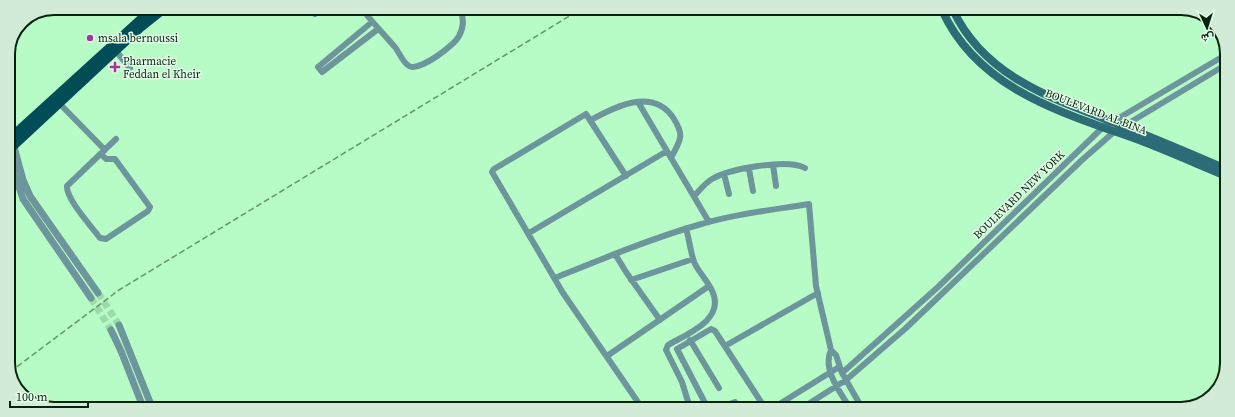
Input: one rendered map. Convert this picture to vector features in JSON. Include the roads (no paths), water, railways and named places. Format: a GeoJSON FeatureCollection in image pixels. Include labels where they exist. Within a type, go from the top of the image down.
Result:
{"type":"FeatureCollection","features":[{"type":"Feature","properties":{"kind":"main road"},"geometry":{"type":"LineString","coordinates":[[15,139],[146,15]]}},
{"type":"Feature","properties":{"kind":"main road"},"geometry":{"type":"LineString","coordinates":[[15,140],[59,103],[116,50],[157,15]]}},
{"type":"Feature","properties":{"kind":"main road","name":"BOULEVARD AL BINA"},"geometry":{"type":"LineString","coordinates":[[944,15],[976,58],[1011,87],[1039,102],[1102,128],[1139,140],[1220,174]]}},
{"type":"Feature","properties":{"kind":"main road","name":"BOULEVARD AL BINA"},"geometry":{"type":"LineString","coordinates":[[956,15],[968,34],[986,55],[1023,83],[1053,99],[1220,166]]}},
{"type":"Feature","properties":{"kind":"street"},"geometry":{"type":"LineString","coordinates":[[367,15],[395,47],[409,66],[420,66],[428,62],[459,37],[463,21],[462,15]]}},
{"type":"Feature","properties":{"kind":"street"},"geometry":{"type":"LineString","coordinates":[[372,22],[318,67],[322,72],[378,29]]}},
{"type":"Feature","properties":{"kind":"street"},"geometry":{"type":"LineString","coordinates":[[341,47],[346,53]]}},
{"type":"Feature","properties":{"kind":"street"},"geometry":{"type":"LineString","coordinates":[[116,50],[130,68]]}},
{"type":"Feature","properties":{"kind":"street","name":"BOULEVARD NEW YORK"},"geometry":{"type":"LineString","coordinates":[[783,402],[831,372],[840,370],[901,322],[1102,128],[1220,58]]}},
{"type":"Feature","properties":{"kind":"street","name":"BOULEVARD NEW YORK"},"geometry":{"type":"LineString","coordinates":[[812,402],[838,387],[906,328],[1014,224],[1114,132],[1220,68]]}},
{"type":"Feature","properties":{"kind":"street"},"geometry":{"type":"LineString","coordinates":[[638,102],[709,222]]}},
{"type":"Feature","properties":{"kind":"street"},"geometry":{"type":"LineString","coordinates":[[591,120],[621,105],[638,102],[664,107],[669,111],[680,130],[681,138],[671,158]]}},
{"type":"Feature","properties":{"kind":"street"},"geometry":{"type":"LineString","coordinates":[[59,103],[103,152],[106,158],[116,159],[150,207],[148,211],[106,239],[100,238],[67,190],[68,186],[103,152],[116,139]]}},
{"type":"Feature","properties":{"kind":"street"},"geometry":{"type":"LineString","coordinates":[[626,176],[587,115],[583,115],[493,170],[493,174],[563,293],[638,402]]}},
{"type":"Feature","properties":{"kind":"street"},"geometry":{"type":"LineString","coordinates":[[529,233],[667,151]]}},
{"type":"Feature","properties":{"kind":"street"},"geometry":{"type":"LineString","coordinates":[[15,155],[30,196],[98,293]]}},
{"type":"Feature","properties":{"kind":"street"},"geometry":{"type":"LineString","coordinates":[[694,196],[708,182],[724,174],[791,163],[805,168]]}},
{"type":"Feature","properties":{"kind":"street"},"geometry":{"type":"LineString","coordinates":[[773,165],[776,186]]}},
{"type":"Feature","properties":{"kind":"street"},"geometry":{"type":"LineString","coordinates":[[749,169],[753,191]]}},
{"type":"Feature","properties":{"kind":"street"},"geometry":{"type":"LineString","coordinates":[[724,174],[729,194]]}},
{"type":"Feature","properties":{"kind":"street"},"geometry":{"type":"LineString","coordinates":[[15,175],[23,198],[92,298]]}},
{"type":"Feature","properties":{"kind":"street"},"geometry":{"type":"LineString","coordinates":[[555,278],[686,228],[709,222],[809,204],[818,293],[831,350],[836,355],[840,370],[859,402]]}},
{"type":"Feature","properties":{"kind":"street"},"geometry":{"type":"LineString","coordinates":[[1008,220],[1014,224]]}},
{"type":"Feature","properties":{"kind":"street"},"geometry":{"type":"LineString","coordinates":[[686,228],[693,258],[710,286],[715,301],[711,316],[703,324],[668,345],[666,350],[682,382],[688,402]]}},
{"type":"Feature","properties":{"kind":"street"},"geometry":{"type":"LineString","coordinates":[[615,254],[631,280],[660,320]]}},
{"type":"Feature","properties":{"kind":"street"},"geometry":{"type":"LineString","coordinates":[[631,280],[693,258]]}},
{"type":"Feature","properties":{"kind":"street"},"geometry":{"type":"LineString","coordinates":[[607,356],[710,286]]}},
{"type":"Feature","properties":{"kind":"street"},"geometry":{"type":"LineString","coordinates":[[938,287],[943,292]]}},
{"type":"Feature","properties":{"kind":"street"},"geometry":{"type":"LineString","coordinates":[[725,346],[818,293]]}},
{"type":"Feature","properties":{"kind":"street"},"geometry":{"type":"LineString","coordinates":[[901,322],[906,328]]}},
{"type":"Feature","properties":{"kind":"street"},"geometry":{"type":"LineString","coordinates":[[118,325],[150,402]]}},
{"type":"Feature","properties":{"kind":"street"},"geometry":{"type":"LineString","coordinates":[[704,402],[678,352],[679,347],[712,329],[725,346],[761,402]]}},
{"type":"Feature","properties":{"kind":"street"},"geometry":{"type":"LineString","coordinates":[[111,330],[124,357],[141,402]]}},
{"type":"Feature","properties":{"kind":"street"},"geometry":{"type":"LineString","coordinates":[[690,340],[719,388]]}},
{"type":"Feature","properties":{"kind":"street"},"geometry":{"type":"LineString","coordinates":[[831,350],[828,357],[831,372],[847,402]]}},
{"type":"Feature","properties":{"kind":"street"},"geometry":{"type":"LineString","coordinates":[[146,402],[149,399]]}},
{"type":"Feature","properties":{"kind":"tunnel"},"geometry":{"type":"LineString","coordinates":[[98,293],[119,325]]}},
{"type":"Feature","properties":{"kind":"tunnel"},"geometry":{"type":"LineString","coordinates":[[91,298],[111,330]]}},
{"type":"Feature","properties":{"kind":"railway"},"geometry":{"type":"LineString","coordinates":[[15,368],[119,290],[571,15]]}},
{"type":"Feature","properties":{"kind":"place","name":"msala bernoussi"},"geometry":{"type":"Point","coordinates":[90,38]}},
{"type":"Feature","properties":{"kind":"place","name":"Pharmacie Feddan el Kheir"},"geometry":{"type":"Point","coordinates":[115,67]}}]}
